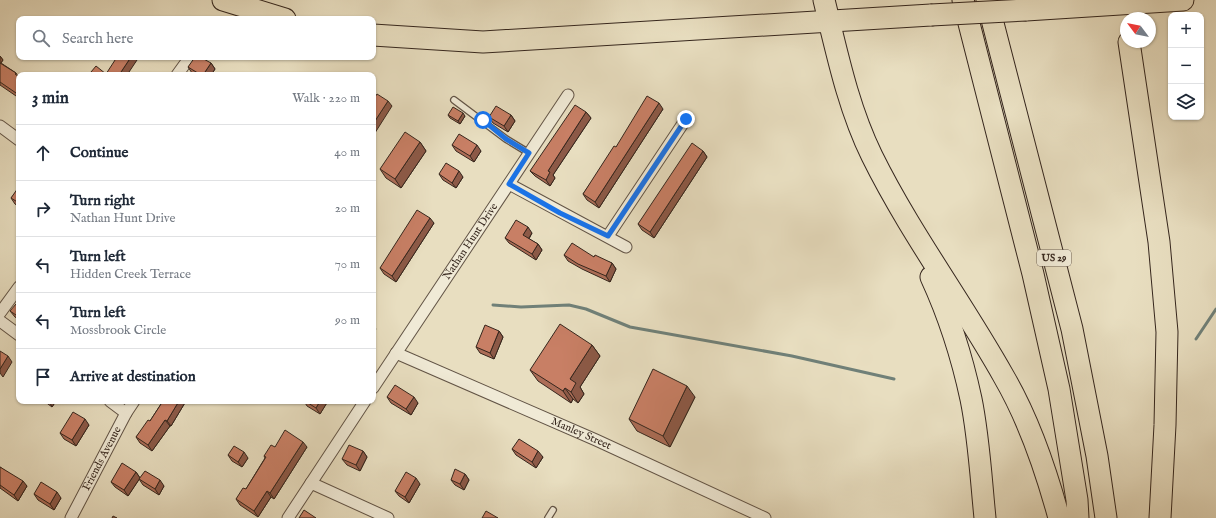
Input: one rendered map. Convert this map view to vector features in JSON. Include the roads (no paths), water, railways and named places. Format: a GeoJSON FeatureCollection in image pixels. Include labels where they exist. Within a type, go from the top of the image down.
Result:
{"type":"FeatureCollection","features":[{"type":"Feature","properties":{"kind":"highway"},"geometry":{"type":"LineString","coordinates":[[223,0],[275,16]]}},
{"type":"Feature","properties":{"kind":"highway"},"geometry":{"type":"LineString","coordinates":[[824,0],[851,104],[872,156],[903,212],[1005,378],[1032,434],[1059,518]]}},
{"type":"Feature","properties":{"kind":"highway","name":"US 29"},"geometry":{"type":"LineString","coordinates":[[963,0],[1033,274],[1059,390],[1077,500],[1078,518]]}},
{"type":"Feature","properties":{"kind":"highway","name":"US 29"},"geometry":{"type":"LineString","coordinates":[[987,0],[1072,329],[1095,449],[1106,518]]}},
{"type":"Feature","properties":{"kind":"highway"},"geometry":{"type":"LineString","coordinates":[[376,35],[483,42],[931,15],[1026,10],[1124,8],[1183,0]]}},
{"type":"Feature","properties":{"kind":"highway"},"geometry":{"type":"LineString","coordinates":[[1130,48],[1159,242],[1166,332],[1165,425],[1160,518]]}},
{"type":"Feature","properties":{"kind":"highway"},"geometry":{"type":"LineString","coordinates":[[903,212],[934,283],[957,345],[971,400],[985,518]]}},
{"type":"Feature","properties":{"kind":"highway"},"geometry":{"type":"LineString","coordinates":[[1165,425],[1172,518]]}},
{"type":"Feature","properties":{"kind":"street"},"geometry":{"type":"LineString","coordinates":[[179,72],[188,60]]}},
{"type":"Feature","properties":{"kind":"street","name":"Nathan Hunt Drive"},"geometry":{"type":"LineString","coordinates":[[376,383],[568,95]]}},
{"type":"Feature","properties":{"kind":"street"},"geometry":{"type":"LineString","coordinates":[[608,236],[686,119]]}},
{"type":"Feature","properties":{"kind":"street"},"geometry":{"type":"LineString","coordinates":[[0,126],[16,138]]}},
{"type":"Feature","properties":{"kind":"street"},"geometry":{"type":"LineString","coordinates":[[509,184],[560,213],[608,236],[626,247]]}},
{"type":"Feature","properties":{"kind":"street"},"geometry":{"type":"LineString","coordinates":[[0,313],[16,291]]}},
{"type":"Feature","properties":{"kind":"street"},"geometry":{"type":"LineString","coordinates":[[0,321],[16,333]]}},
{"type":"Feature","properties":{"kind":"street","name":"Manley Street"},"geometry":{"type":"LineString","coordinates":[[396,353],[596,440],[765,518]]}},
{"type":"Feature","properties":{"kind":"street"},"geometry":{"type":"LineString","coordinates":[[114,404],[126,413]]}},
{"type":"Feature","properties":{"kind":"street","name":"Friends Avenue"},"geometry":{"type":"LineString","coordinates":[[71,518],[132,404]]}},
{"type":"Feature","properties":{"kind":"street"},"geometry":{"type":"LineString","coordinates":[[288,518],[363,404]]}},
{"type":"Feature","properties":{"kind":"street"},"geometry":{"type":"LineString","coordinates":[[311,483],[388,518]]}},
{"type":"Feature","properties":{"kind":"lane"},"geometry":{"type":"LineString","coordinates":[[454,100],[506,139],[529,153]]}},
{"type":"Feature","properties":{"kind":"lane"},"geometry":{"type":"LineString","coordinates":[[548,518],[553,510]]}},
{"type":"Feature","properties":{"kind":"waterway"},"geometry":{"type":"LineString","coordinates":[[493,305],[521,307],[569,305],[586,309],[630,327],[792,356],[894,379]]}},
{"type":"Feature","properties":{"kind":"waterway"},"geometry":{"type":"LineString","coordinates":[[1196,339],[1216,309]]}}]}
